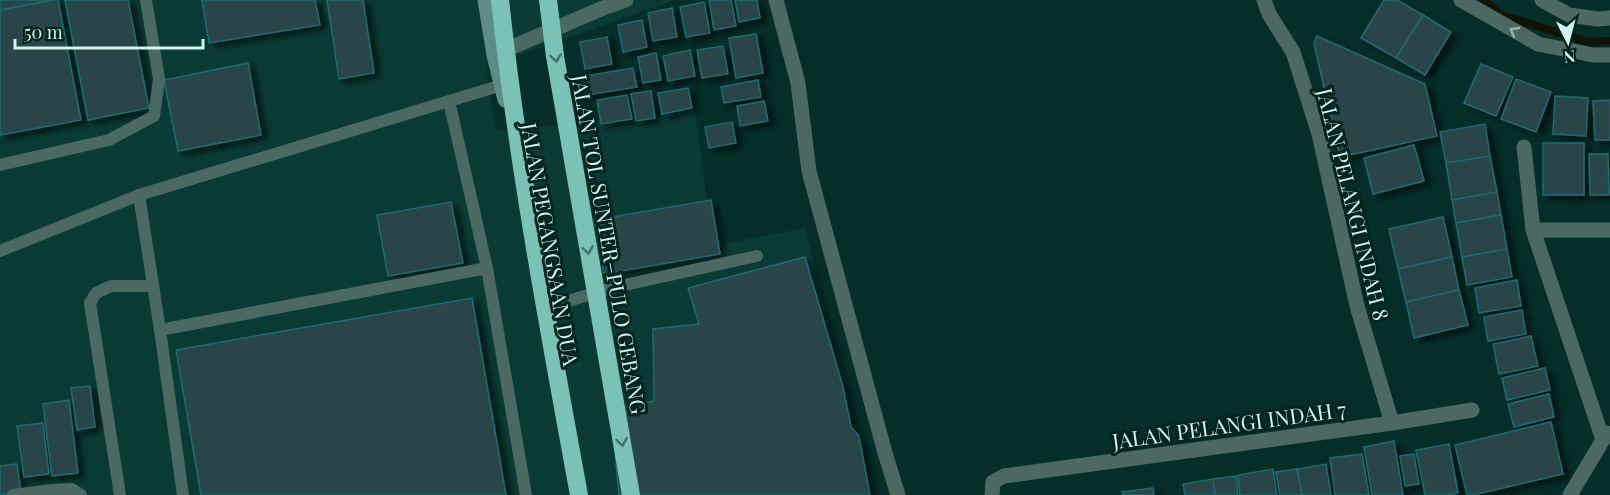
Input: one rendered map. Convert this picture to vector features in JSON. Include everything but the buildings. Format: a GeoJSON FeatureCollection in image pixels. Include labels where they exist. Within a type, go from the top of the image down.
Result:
{"type":"FeatureCollection","features":[{"type":"Feature","properties":{"kind":"highway"},"geometry":{"type":"LineString","coordinates":[[500,0],[507,70],[542,294],[579,495]]}},
{"type":"Feature","properties":{"kind":"highway","name":"JALAN TOL SUNTER–PULO GEBANG"},"geometry":{"type":"LineString","coordinates":[[548,0],[561,90],[631,495]]}},
{"type":"Feature","properties":{"kind":"main road","name":"JALAN PEGANGSAAN DUA"},"geometry":{"type":"LineString","coordinates":[[485,0],[494,55],[512,134],[573,495]]}},
{"type":"Feature","properties":{"kind":"street"},"geometry":{"type":"LineString","coordinates":[[494,55],[626,0]]}},
{"type":"Feature","properties":{"kind":"street"},"geometry":{"type":"LineString","coordinates":[[776,0],[798,83],[809,171],[898,495]]}},
{"type":"Feature","properties":{"kind":"street","name":"JALAN PELANGI INDAH 8"},"geometry":{"type":"LineString","coordinates":[[1264,0],[1269,14],[1293,52],[1319,134],[1357,306],[1392,423]]}},
{"type":"Feature","properties":{"kind":"street"},"geometry":{"type":"LineString","coordinates":[[1461,0],[1538,44],[1593,55],[1610,55]]}},
{"type":"Feature","properties":{"kind":"street"},"geometry":{"type":"LineString","coordinates":[[1542,0],[1569,15],[1598,19],[1610,18]]}},
{"type":"Feature","properties":{"kind":"street"},"geometry":{"type":"LineString","coordinates":[[1524,147],[1533,230],[1607,434],[1570,495]]}},
{"type":"Feature","properties":{"kind":"street"},"geometry":{"type":"LineString","coordinates":[[1533,230],[1610,230]]}},
{"type":"Feature","properties":{"kind":"street","name":"JALAN PELANGI INDAH 7"},"geometry":{"type":"LineString","coordinates":[[993,488],[1004,476],[1472,410]]}},
{"type":"Feature","properties":{"kind":"lane"},"geometry":{"type":"LineString","coordinates":[[0,165],[109,140],[154,116],[159,79],[146,0]]}},
{"type":"Feature","properties":{"kind":"lane"},"geometry":{"type":"LineString","coordinates":[[0,251],[139,195],[502,86]]}},
{"type":"Feature","properties":{"kind":"lane"},"geometry":{"type":"LineString","coordinates":[[449,101],[487,268],[526,495]]}},
{"type":"Feature","properties":{"kind":"lane"},"geometry":{"type":"LineString","coordinates":[[139,195],[183,495]]}},
{"type":"Feature","properties":{"kind":"lane"},"geometry":{"type":"LineString","coordinates":[[542,309],[611,288],[757,256]]}},
{"type":"Feature","properties":{"kind":"lane"},"geometry":{"type":"LineString","coordinates":[[160,330],[487,268]]}},
{"type":"Feature","properties":{"kind":"lane"},"geometry":{"type":"LineString","coordinates":[[120,495],[90,303],[96,293],[111,286],[152,286]]}},
{"type":"Feature","properties":{"kind":"lane"},"geometry":{"type":"LineString","coordinates":[[13,495],[72,489],[81,495]]}},
{"type":"Feature","properties":{"kind":"shaded area"},"geometry":{"type":"Polygon","coordinates":[[[0,0],[674,0],[486,67],[496,131],[695,110],[713,246],[805,228],[870,495],[0,495],[0,0]]]}},
{"type":"Feature","properties":{"kind":"waterway"},"geometry":{"type":"LineString","coordinates":[[1483,0],[1501,15],[1588,42],[1610,41]]}}]}
